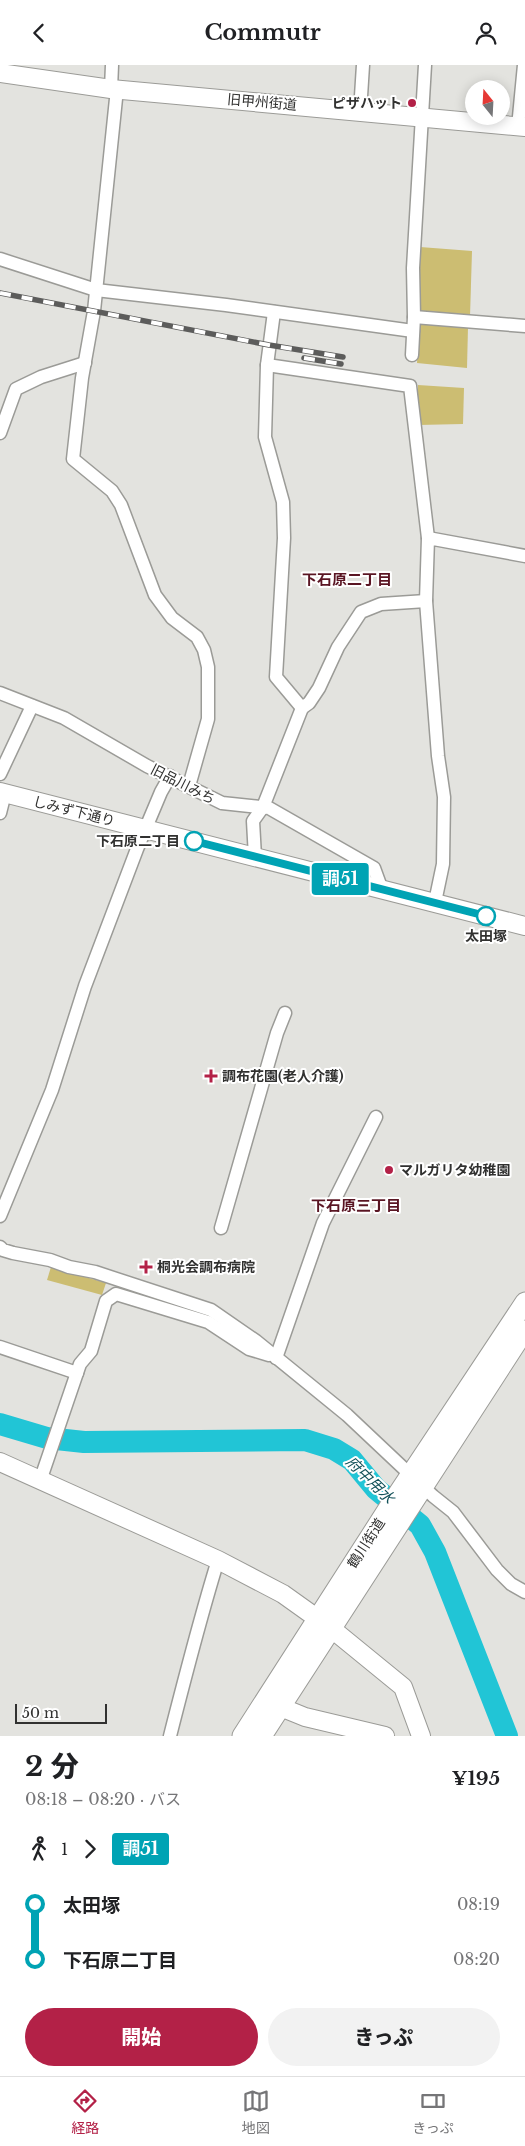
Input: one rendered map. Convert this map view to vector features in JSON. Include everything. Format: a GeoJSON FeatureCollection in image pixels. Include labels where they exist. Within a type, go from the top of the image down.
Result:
{"type":"FeatureCollection","features":[{"type":"Feature","properties":{"kind":"main road","name":"鶴川街道"},"geometry":{"type":"LineString","coordinates":[[242,1736],[272,1705],[325,1624],[414,1486],[525,1302]]}},
{"type":"Feature","properties":{"kind":"main road","name":"鶴川街道"},"geometry":{"type":"LineString","coordinates":[[414,1486],[525,1330]]}},
{"type":"Feature","properties":{"kind":"main road","name":"鶴川街道"},"geometry":{"type":"LineString","coordinates":[[262,1736],[272,1705]]}},
{"type":"Feature","properties":{"kind":"street"},"geometry":{"type":"LineString","coordinates":[[112,65],[114,89],[93,321],[85,363],[73,459],[112,491],[121,505],[155,595],[172,618],[197,637],[204,650],[208,667],[208,719],[189,786]]}},
{"type":"Feature","properties":{"kind":"street"},"geometry":{"type":"LineString","coordinates":[[360,112],[363,65]]}},
{"type":"Feature","properties":{"kind":"street"},"geometry":{"type":"LineString","coordinates":[[412,355],[414,317],[413,268],[425,65]]}},
{"type":"Feature","properties":{"kind":"street"},"geometry":{"type":"LineString","coordinates":[[521,127],[524,65]]}},
{"type":"Feature","properties":{"kind":"street","name":"旧甲州街道"},"geometry":{"type":"LineString","coordinates":[[0,73],[114,89],[521,127]]}},
{"type":"Feature","properties":{"kind":"street"},"geometry":{"type":"LineString","coordinates":[[0,259],[96,290],[413,331]]}},
{"type":"Feature","properties":{"kind":"street"},"geometry":{"type":"LineString","coordinates":[[274,312],[267,365],[265,437],[283,502],[284,538],[276,677],[302,707]]}},
{"type":"Feature","properties":{"kind":"street"},"geometry":{"type":"LineString","coordinates":[[414,317],[525,326]]}},
{"type":"Feature","properties":{"kind":"street"},"geometry":{"type":"LineString","coordinates":[[0,433],[16,389],[40,377],[85,363]]}},
{"type":"Feature","properties":{"kind":"street"},"geometry":{"type":"LineString","coordinates":[[267,365],[410,386],[428,538],[426,601],[438,756],[444,797],[443,864],[434,902]]}},
{"type":"Feature","properties":{"kind":"street"},"geometry":{"type":"LineString","coordinates":[[428,538],[525,556]]}},
{"type":"Feature","properties":{"kind":"street"},"geometry":{"type":"LineString","coordinates":[[255,857],[253,821],[263,807],[302,707],[309,703],[319,688],[338,647],[361,612],[381,604],[426,601]]}},
{"type":"Feature","properties":{"kind":"street","name":"旧品川みち"},"geometry":{"type":"LineString","coordinates":[[0,693],[64,718],[147,766],[222,803],[263,807],[374,868],[382,890]]}},
{"type":"Feature","properties":{"kind":"street"},"geometry":{"type":"LineString","coordinates":[[0,774],[32,706]]}},
{"type":"Feature","properties":{"kind":"street"},"geometry":{"type":"LineString","coordinates":[[0,1216],[52,1091],[86,986],[145,829],[170,776]]}},
{"type":"Feature","properties":{"kind":"street"},"geometry":{"type":"LineString","coordinates":[[0,813],[3,793]]}},
{"type":"Feature","properties":{"kind":"street","name":"しみず下通り"},"geometry":{"type":"LineString","coordinates":[[3,793],[525,926]]}},
{"type":"Feature","properties":{"kind":"street"},"geometry":{"type":"LineString","coordinates":[[221,1228],[277,1033],[285,1013]]}},
{"type":"Feature","properties":{"kind":"street"},"geometry":{"type":"LineString","coordinates":[[276,1358],[322,1223],[376,1117]]}},
{"type":"Feature","properties":{"kind":"street"},"geometry":{"type":"LineString","coordinates":[[0,1247],[13,1253],[50,1260],[69,1267],[94,1272],[211,1310],[256,1341],[347,1415],[414,1486],[453,1511],[497,1570],[511,1584],[525,1592]]}},
{"type":"Feature","properties":{"kind":"street"},"geometry":{"type":"LineString","coordinates":[[40,1481],[80,1364],[92,1351],[106,1301],[116,1294],[208,1322],[249,1349],[276,1358]]}},
{"type":"Feature","properties":{"kind":"street"},"geometry":{"type":"LineString","coordinates":[[0,1347],[77,1373]]}},
{"type":"Feature","properties":{"kind":"street"},"geometry":{"type":"LineString","coordinates":[[0,1462],[218,1560],[283,1594],[325,1624],[403,1687],[421,1736]]}},
{"type":"Feature","properties":{"kind":"street"},"geometry":{"type":"LineString","coordinates":[[170,1736],[182,1693],[196,1629],[218,1560]]}},
{"type":"Feature","properties":{"kind":"street"},"geometry":{"type":"LineString","coordinates":[[272,1705],[305,1717],[385,1736]]}},
{"type":"Feature","properties":{"kind":"shaded area"},"geometry":{"type":"Polygon","coordinates":[[[420,247],[472,251],[470,317],[418,314],[420,247]]]}},
{"type":"Feature","properties":{"kind":"shaded area"},"geometry":{"type":"Polygon","coordinates":[[[419,323],[468,327],[467,368],[417,363],[419,323]]]}},
{"type":"Feature","properties":{"kind":"shaded area"},"geometry":{"type":"Polygon","coordinates":[[[418,385],[464,388],[463,424],[418,425],[418,385]]]}},
{"type":"Feature","properties":{"kind":"shaded area"},"geometry":{"type":"Polygon","coordinates":[[[51,1267],[106,1283],[102,1295],[47,1280],[51,1267]]]}},
{"type":"Feature","properties":{"kind":"waterway","name":"府中用水"},"geometry":{"type":"LineString","coordinates":[[0,1424],[47,1438],[84,1442],[305,1440],[334,1449],[352,1460],[376,1489],[420,1525],[435,1552],[507,1736]]}},
{"type":"Feature","properties":{"kind":"railway"},"geometry":{"type":"LineString","coordinates":[[0,293],[269,345],[343,357]]}},
{"type":"Feature","properties":{"kind":"railway"},"geometry":{"type":"LineString","coordinates":[[304,358],[341,364]]}},
{"type":"Feature","properties":{"kind":"bus line","name":"調51"},"geometry":{"type":"LineString","coordinates":[[194,841],[486,916]]}},
{"type":"Feature","properties":{"kind":"place","name":"ピザハット"},"geometry":{"type":"Point","coordinates":[412,103]}},
{"type":"Feature","properties":{"kind":"place","name":"下石原二丁目"},"geometry":{"type":"Point","coordinates":[194,841]}},
{"type":"Feature","properties":{"kind":"place","name":"太田塚"},"geometry":{"type":"Point","coordinates":[486,916]}},
{"type":"Feature","properties":{"kind":"place","name":"調布花園(老人介護)"},"geometry":{"type":"Point","coordinates":[211,1076]}},
{"type":"Feature","properties":{"kind":"place","name":"マルガリタ幼稚園"},"geometry":{"type":"Point","coordinates":[389,1170]}},
{"type":"Feature","properties":{"kind":"place","name":"桐光会調布病院"},"geometry":{"type":"Point","coordinates":[146,1267]}},
{"type":"Feature","properties":{"kind":"district","name":"下石原二丁目"},"geometry":{"type":"Point","coordinates":[347,580]}},
{"type":"Feature","properties":{"kind":"district","name":"下石原三丁目"},"geometry":{"type":"Point","coordinates":[356,1206]}}]}
